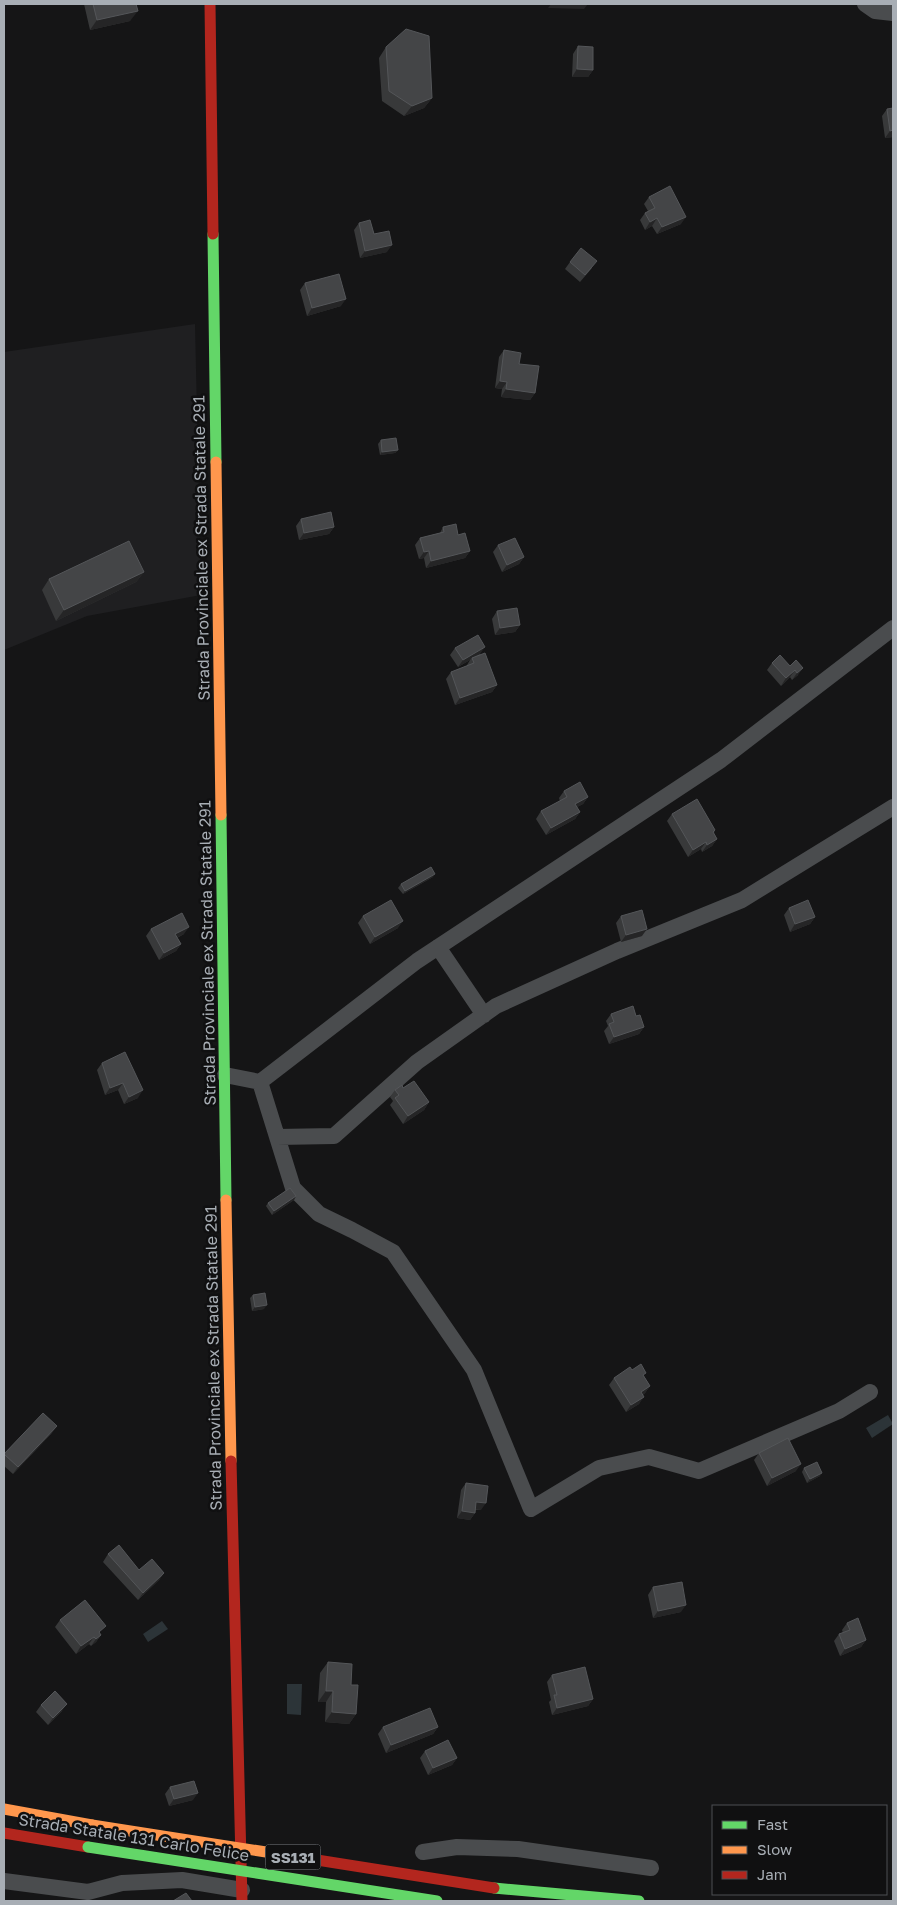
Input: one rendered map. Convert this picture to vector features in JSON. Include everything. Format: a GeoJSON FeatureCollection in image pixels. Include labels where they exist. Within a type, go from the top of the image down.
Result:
{"type":"FeatureCollection","features":[{"type":"Feature","properties":{"kind":"main road","name":"Strada Provinciale ex Strada Statale 291"},"geometry":{"type":"LineString","coordinates":[[210,4],[227,1304],[242,1896]]}},
{"type":"Feature","properties":{"kind":"main road","name":"Strada Statale 131 Carlo Felice"},"geometry":{"type":"LineString","coordinates":[[4,1809],[92,1825],[494,1888],[639,1901]]}},
{"type":"Feature","properties":{"kind":"main road","name":"Strada Statale 131 Carlo Felice"},"geometry":{"type":"LineString","coordinates":[[4,1833],[437,1901]]}},
{"type":"Feature","properties":{"kind":"street"},"geometry":{"type":"LineString","coordinates":[[865,4],[875,11],[893,13]]}},
{"type":"Feature","properties":{"kind":"street"},"geometry":{"type":"LineString","coordinates":[[225,1076],[260,1082],[417,961],[721,760],[893,628]]}},
{"type":"Feature","properties":{"kind":"street"},"geometry":{"type":"LineString","coordinates":[[277,1137],[334,1136],[417,1062],[496,1006],[617,951],[742,900],[893,807]]}},
{"type":"Feature","properties":{"kind":"street"},"geometry":{"type":"LineString","coordinates":[[438,947],[484,1014]]}},
{"type":"Feature","properties":{"kind":"street"},"geometry":{"type":"LineString","coordinates":[[260,1082],[293,1188],[319,1214],[393,1252],[474,1370],[531,1510],[599,1468],[649,1456],[699,1471],[839,1412],[870,1392]]}},
{"type":"Feature","properties":{"kind":"street"},"geometry":{"type":"LineString","coordinates":[[423,1852],[457,1847],[518,1849],[651,1868]]}},
{"type":"Feature","properties":{"kind":"street"},"geometry":{"type":"LineString","coordinates":[[4,1881],[88,1892],[122,1883],[182,1880],[242,1896]]}},
{"type":"Feature","properties":{"kind":"shaded area"},"geometry":{"type":"Polygon","coordinates":[[[195,324],[201,595],[87,616],[4,650],[4,352],[195,324]]]}},
{"type":"Feature","properties":{"kind":"shaded area"},"geometry":{"type":"Polygon","coordinates":[[[888,1415],[893,1424],[872,1438],[866,1428],[888,1415]]]}},
{"type":"Feature","properties":{"kind":"shaded area"},"geometry":{"type":"Polygon","coordinates":[[[162,1621],[168,1629],[148,1642],[143,1634],[162,1621]]]}},
{"type":"Feature","properties":{"kind":"shaded area"},"geometry":{"type":"Polygon","coordinates":[[[287,1684],[302,1684],[301,1715],[287,1714],[287,1684]]]}},
{"type":"Feature","properties":{"kind":"building"},"geometry":{"type":"Polygon","coordinates":[[[93,4],[136,4],[138,11],[97,20],[93,4]]]}},
{"type":"Feature","properties":{"kind":"building"},"geometry":{"type":"Polygon","coordinates":[[[406,29],[429,36],[432,98],[412,106],[389,91],[386,47],[406,29]]]}},
{"type":"Feature","properties":{"kind":"building"},"geometry":{"type":"Polygon","coordinates":[[[578,46],[593,47],[593,70],[577,69],[578,46]]]}},
{"type":"Feature","properties":{"kind":"building"},"geometry":{"type":"Polygon","coordinates":[[[893,108],[893,130],[890,131],[887,109],[893,108]]]}},
{"type":"Feature","properties":{"kind":"building"},"geometry":{"type":"Polygon","coordinates":[[[670,186],[686,217],[662,227],[657,218],[650,222],[645,213],[655,208],[649,197],[670,186]]]}},
{"type":"Feature","properties":{"kind":"building"},"geometry":{"type":"Polygon","coordinates":[[[370,220],[374,234],[389,231],[392,245],[365,251],[359,223],[370,220]]]}},
{"type":"Feature","properties":{"kind":"building"},"geometry":{"type":"Polygon","coordinates":[[[581,248],[597,261],[585,275],[570,262],[581,248]]]}},
{"type":"Feature","properties":{"kind":"building"},"geometry":{"type":"Polygon","coordinates":[[[339,274],[346,299],[312,308],[305,283],[339,274]]]}},
{"type":"Feature","properties":{"kind":"building"},"geometry":{"type":"Polygon","coordinates":[[[504,350],[521,353],[519,364],[539,366],[535,393],[506,389],[507,382],[500,381],[504,350]]]}},
{"type":"Feature","properties":{"kind":"building"},"geometry":{"type":"Polygon","coordinates":[[[396,438],[398,450],[382,452],[381,440],[396,438]]]}},
{"type":"Feature","properties":{"kind":"building"},"geometry":{"type":"Polygon","coordinates":[[[331,512],[334,527],[304,533],[301,519],[331,512]]]}},
{"type":"Feature","properties":{"kind":"building"},"geometry":{"type":"Polygon","coordinates":[[[456,524],[458,535],[465,533],[470,551],[431,561],[429,551],[424,552],[420,538],[444,532],[443,527],[456,524]]]}},
{"type":"Feature","properties":{"kind":"building"},"geometry":{"type":"Polygon","coordinates":[[[515,538],[524,557],[507,565],[498,545],[515,538]]]}},
{"type":"Feature","properties":{"kind":"building"},"geometry":{"type":"Polygon","coordinates":[[[129,541],[144,572],[64,610],[49,579],[129,541]]]}},
{"type":"Feature","properties":{"kind":"building"},"geometry":{"type":"Polygon","coordinates":[[[517,608],[520,625],[500,628],[497,611],[517,608]]]}},
{"type":"Feature","properties":{"kind":"building"},"geometry":{"type":"Polygon","coordinates":[[[478,635],[485,647],[463,660],[455,648],[478,635]]]}},
{"type":"Feature","properties":{"kind":"building"},"geometry":{"type":"Polygon","coordinates":[[[485,653],[497,685],[460,698],[451,672],[474,663],[472,658],[485,653]]]}},
{"type":"Feature","properties":{"kind":"building"},"geometry":{"type":"Polygon","coordinates":[[[780,655],[790,666],[796,660],[803,668],[797,673],[795,670],[786,678],[772,663],[780,655]]]}},
{"type":"Feature","properties":{"kind":"building"},"geometry":{"type":"Polygon","coordinates":[[[580,782],[588,797],[575,804],[580,812],[551,828],[541,811],[567,797],[564,791],[580,782]]]}},
{"type":"Feature","properties":{"kind":"building"},"geometry":{"type":"Polygon","coordinates":[[[697,799],[715,830],[713,832],[717,839],[707,845],[706,842],[693,850],[672,814],[697,799]]]}},
{"type":"Feature","properties":{"kind":"building"},"geometry":{"type":"Polygon","coordinates":[[[431,867],[435,874],[405,891],[401,884],[431,867]]]}},
{"type":"Feature","properties":{"kind":"building"},"geometry":{"type":"Polygon","coordinates":[[[391,900],[403,921],[375,937],[363,916],[391,900]]]}},
{"type":"Feature","properties":{"kind":"building"},"geometry":{"type":"Polygon","coordinates":[[[808,900],[815,917],[795,924],[789,908],[808,900]]]}},
{"type":"Feature","properties":{"kind":"building"},"geometry":{"type":"Polygon","coordinates":[[[642,910],[647,929],[626,935],[621,916],[642,910]]]}},
{"type":"Feature","properties":{"kind":"building"},"geometry":{"type":"Polygon","coordinates":[[[182,913],[189,927],[175,934],[181,944],[164,953],[151,929],[182,913]]]}},
{"type":"Feature","properties":{"kind":"building"},"geometry":{"type":"Polygon","coordinates":[[[633,1006],[636,1016],[640,1015],[644,1027],[614,1037],[609,1024],[614,1022],[611,1014],[633,1006]]]}},
{"type":"Feature","properties":{"kind":"building"},"geometry":{"type":"Polygon","coordinates":[[[125,1052],[143,1090],[129,1097],[123,1083],[110,1088],[102,1063],[125,1052]]]}},
{"type":"Feature","properties":{"kind":"building"},"geometry":{"type":"Polygon","coordinates":[[[414,1081],[429,1102],[408,1116],[395,1098],[399,1095],[395,1090],[402,1085],[403,1088],[414,1081]]]}},
{"type":"Feature","properties":{"kind":"building"},"geometry":{"type":"Polygon","coordinates":[[[290,1188],[296,1196],[274,1211],[268,1203],[290,1188]]]}},
{"type":"Feature","properties":{"kind":"building"},"geometry":{"type":"Polygon","coordinates":[[[265,1293],[267,1305],[255,1307],[253,1295],[265,1293]]]}},
{"type":"Feature","properties":{"kind":"building"},"geometry":{"type":"Polygon","coordinates":[[[641,1364],[646,1373],[643,1375],[650,1386],[641,1392],[644,1397],[631,1405],[614,1378],[630,1367],[632,1370],[641,1364]]]}},
{"type":"Feature","properties":{"kind":"building"},"geometry":{"type":"Polygon","coordinates":[[[43,1413],[57,1426],[18,1467],[4,1454],[43,1413]]]}},
{"type":"Feature","properties":{"kind":"building"},"geometry":{"type":"Polygon","coordinates":[[[788,1438],[801,1464],[772,1478],[759,1453],[788,1438]]]}},
{"type":"Feature","properties":{"kind":"building"},"geometry":{"type":"Polygon","coordinates":[[[817,1462],[822,1473],[810,1479],[804,1468],[817,1462]]]}},
{"type":"Feature","properties":{"kind":"building"},"geometry":{"type":"Polygon","coordinates":[[[466,1483],[488,1486],[486,1503],[476,1502],[475,1513],[462,1511],[466,1483]]]}},
{"type":"Feature","properties":{"kind":"building"},"geometry":{"type":"Polygon","coordinates":[[[119,1545],[139,1570],[152,1559],[164,1573],[143,1593],[108,1554],[119,1545]]]}},
{"type":"Feature","properties":{"kind":"building"},"geometry":{"type":"Polygon","coordinates":[[[682,1582],[686,1605],[658,1611],[653,1587],[682,1582]]]}},
{"type":"Feature","properties":{"kind":"building"},"geometry":{"type":"Polygon","coordinates":[[[85,1600],[106,1626],[99,1632],[101,1635],[96,1639],[94,1637],[81,1646],[60,1620],[85,1600]]]}},
{"type":"Feature","properties":{"kind":"building"},"geometry":{"type":"Polygon","coordinates":[[[858,1618],[866,1640],[845,1649],[839,1634],[850,1630],[847,1623],[858,1618]]]}},
{"type":"Feature","properties":{"kind":"building"},"geometry":{"type":"Polygon","coordinates":[[[328,1662],[352,1664],[351,1685],[358,1685],[356,1714],[332,1712],[333,1691],[326,1691],[328,1662]]]}},
{"type":"Feature","properties":{"kind":"building"},"geometry":{"type":"Polygon","coordinates":[[[585,1667],[593,1699],[557,1708],[554,1695],[557,1695],[552,1675],[585,1667]]]}},
{"type":"Feature","properties":{"kind":"building"},"geometry":{"type":"Polygon","coordinates":[[[55,1691],[67,1704],[53,1718],[41,1705],[55,1691]]]}},
{"type":"Feature","properties":{"kind":"building"},"geometry":{"type":"Polygon","coordinates":[[[430,1708],[438,1727],[391,1745],[383,1727],[430,1708]]]}},
{"type":"Feature","properties":{"kind":"building"},"geometry":{"type":"Polygon","coordinates":[[[448,1740],[457,1758],[433,1768],[425,1751],[448,1740]]]}},
{"type":"Feature","properties":{"kind":"building"},"geometry":{"type":"Polygon","coordinates":[[[194,1781],[198,1793],[174,1799],[170,1787],[194,1781]]]}},
{"type":"Feature","properties":{"kind":"building"},"geometry":{"type":"Polygon","coordinates":[[[186,1893],[192,1901],[173,1901],[186,1893]]]}},
{"type":"Feature","properties":{"kind":"traffic: fast"},"geometry":{"type":"LineString","coordinates":[[213,234],[216,462]]}},
{"type":"Feature","properties":{"kind":"traffic: fast"},"geometry":{"type":"LineString","coordinates":[[221,815],[226,1200]]}},
{"type":"Feature","properties":{"kind":"traffic: fast"},"geometry":{"type":"LineString","coordinates":[[88,1847],[437,1901]]}},
{"type":"Feature","properties":{"kind":"traffic: fast"},"geometry":{"type":"LineString","coordinates":[[494,1888],[639,1901]]}},
{"type":"Feature","properties":{"kind":"traffic: slow"},"geometry":{"type":"LineString","coordinates":[[216,462],[221,815]]}},
{"type":"Feature","properties":{"kind":"traffic: slow"},"geometry":{"type":"LineString","coordinates":[[226,1200],[231,1461]]}},
{"type":"Feature","properties":{"kind":"traffic: slow"},"geometry":{"type":"LineString","coordinates":[[4,1809],[92,1825]]}},
{"type":"Feature","properties":{"kind":"traffic: slow"},"geometry":{"type":"LineString","coordinates":[[92,1825],[298,1857]]}},
{"type":"Feature","properties":{"kind":"traffic: jam"},"geometry":{"type":"LineString","coordinates":[[210,4],[213,234]]}},
{"type":"Feature","properties":{"kind":"traffic: jam"},"geometry":{"type":"LineString","coordinates":[[231,1461],[242,1901]]}},
{"type":"Feature","properties":{"kind":"traffic: jam"},"geometry":{"type":"LineString","coordinates":[[4,1833],[88,1847]]}},
{"type":"Feature","properties":{"kind":"traffic: jam"},"geometry":{"type":"LineString","coordinates":[[298,1857],[494,1888]]}}]}
